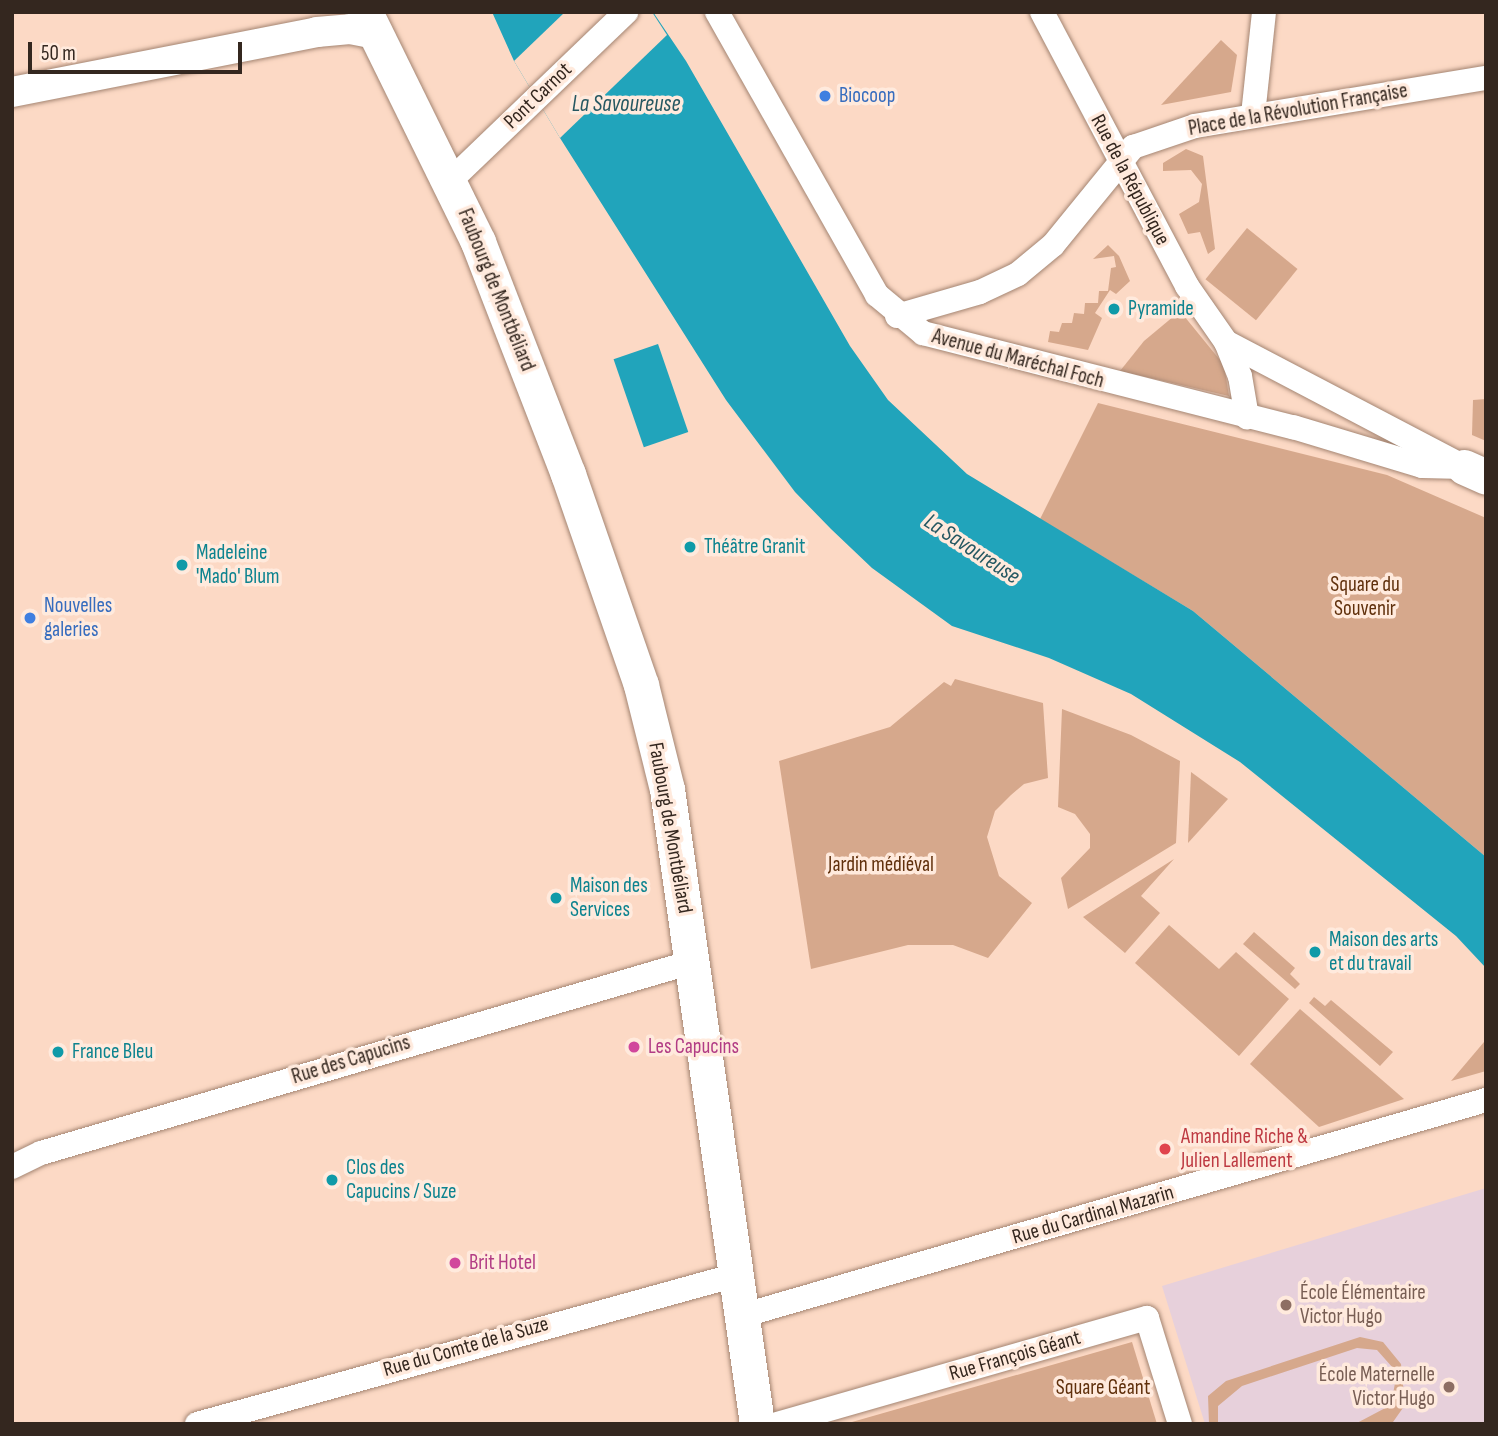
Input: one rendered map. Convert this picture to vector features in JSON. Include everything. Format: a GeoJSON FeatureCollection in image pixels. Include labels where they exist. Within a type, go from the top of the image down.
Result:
{"type":"FeatureCollection","features":[{"type":"Feature","properties":{"kind":"main road","name":"Faubourg de Montbéliard"},"geometry":{"type":"LineString","coordinates":[[370,23],[451,180],[549,422],[641,685],[667,789],[757,1424]]}},
{"type":"Feature","properties":{"kind":"street","name":"Pont Carnot"},"geometry":{"type":"LineString","coordinates":[[451,180],[626,12]]}},
{"type":"Feature","properties":{"kind":"street","name":"Avenue du Maréchal Foch"},"geometry":{"type":"LineString","coordinates":[[717,12],[848,249],[877,295],[897,316],[923,334],[1247,417],[1422,466],[1475,472]]}},
{"type":"Feature","properties":{"kind":"street","name":"Rue de la République"},"geometry":{"type":"LineString","coordinates":[[1042,12],[1186,286],[1226,342],[1240,376],[1247,417]]}},
{"type":"Feature","properties":{"kind":"street"},"geometry":{"type":"LineString","coordinates":[[1253,115],[1264,12]]}},
{"type":"Feature","properties":{"kind":"street"},"geometry":{"type":"LineString","coordinates":[[12,92],[317,32],[350,29],[370,23]]}},
{"type":"Feature","properties":{"kind":"street","name":"Place de la Révolution Française"},"geometry":{"type":"LineString","coordinates":[[897,316],[980,292],[1018,274],[1053,245],[1133,147],[1195,126],[1486,78]]}},
{"type":"Feature","properties":{"kind":"street","name":"Rue de la République"},"geometry":{"type":"LineString","coordinates":[[1226,342],[1475,472]]}},
{"type":"Feature","properties":{"kind":"street","name":"Rue des Capucins"},"geometry":{"type":"LineString","coordinates":[[12,1167],[54,1149],[662,967],[692,962]]}},
{"type":"Feature","properties":{"kind":"street","name":"Rue du Cardinal Mazarin"},"geometry":{"type":"LineString","coordinates":[[741,1316],[1486,1100]]}},
{"type":"Feature","properties":{"kind":"street","name":"Rue du Comte de la Suze"},"geometry":{"type":"LineString","coordinates":[[197,1424],[736,1275]]}},
{"type":"Feature","properties":{"kind":"street","name":"Rue François Géant"},"geometry":{"type":"LineString","coordinates":[[777,1424],[1147,1318],[1180,1424]]}},
{"type":"Feature","properties":{"kind":"shaded area","name":"École Élémentaire Victor Hugo"},"geometry":{"type":"Polygon","coordinates":[[[1486,1188],[1486,1424],[1205,1424],[1162,1286],[1486,1188]]]}},
{"type":"Feature","properties":{"kind":"green space"},"geometry":{"type":"Polygon","coordinates":[[[1221,40],[1237,55],[1231,92],[1161,105],[1221,40]]]}},
{"type":"Feature","properties":{"kind":"green space"},"geometry":{"type":"Polygon","coordinates":[[[1186,149],[1203,156],[1215,249],[1208,254],[1200,232],[1188,234],[1179,214],[1199,202],[1202,184],[1191,170],[1163,171],[1163,163],[1186,149]]]}},
{"type":"Feature","properties":{"kind":"green space"},"geometry":{"type":"Polygon","coordinates":[[[1247,228],[1298,269],[1256,320],[1205,279],[1247,228]]]}},
{"type":"Feature","properties":{"kind":"green space"},"geometry":{"type":"Polygon","coordinates":[[[1108,245],[1119,256],[1130,281],[1116,294],[1110,290],[1095,313],[1102,318],[1088,350],[1048,342],[1050,331],[1059,332],[1062,323],[1072,323],[1074,313],[1084,314],[1085,303],[1098,303],[1099,291],[1108,291],[1111,268],[1116,267],[1114,256],[1093,259],[1108,245]]]}},
{"type":"Feature","properties":{"kind":"green space"},"geometry":{"type":"Polygon","coordinates":[[[1180,311],[1224,365],[1229,396],[1120,371],[1144,341],[1180,311]]]}},
{"type":"Feature","properties":{"kind":"green space"},"geometry":{"type":"Polygon","coordinates":[[[1486,399],[1486,441],[1472,435],[1473,400],[1486,399]]]}},
{"type":"Feature","properties":{"kind":"green space","name":"Square du Souvenir"},"geometry":{"type":"Polygon","coordinates":[[[1098,403],[1387,475],[1486,518],[1486,857],[1193,611],[1040,519],[1098,403]]]}},
{"type":"Feature","properties":{"kind":"green space","name":"Jardin médiéval"},"geometry":{"type":"Polygon","coordinates":[[[955,679],[1043,703],[1048,778],[1024,784],[1011,795],[995,811],[987,837],[999,876],[1032,903],[988,958],[953,945],[908,945],[811,969],[779,761],[890,727],[944,682],[951,686],[955,679]]]}},
{"type":"Feature","properties":{"kind":"green space"},"geometry":{"type":"Polygon","coordinates":[[[1062,709],[1131,735],[1180,761],[1176,843],[1068,909],[1061,878],[1090,848],[1090,834],[1075,814],[1058,807],[1062,709]]]}},
{"type":"Feature","properties":{"kind":"green space"},"geometry":{"type":"Polygon","coordinates":[[[1191,772],[1228,799],[1188,843],[1191,772]]]}},
{"type":"Feature","properties":{"kind":"green space"},"geometry":{"type":"Polygon","coordinates":[[[1174,859],[1141,896],[1160,913],[1125,953],[1083,917],[1174,859]]]}},
{"type":"Feature","properties":{"kind":"green space"},"geometry":{"type":"Polygon","coordinates":[[[1169,925],[1219,969],[1236,952],[1289,999],[1239,1056],[1135,963],[1169,925]]]}},
{"type":"Feature","properties":{"kind":"green space"},"geometry":{"type":"Polygon","coordinates":[[[1254,932],[1295,968],[1290,974],[1300,984],[1295,989],[1243,944],[1254,932]]]}},
{"type":"Feature","properties":{"kind":"green space"},"geometry":{"type":"Polygon","coordinates":[[[1314,997],[1325,1006],[1331,1000],[1393,1052],[1380,1066],[1309,1003],[1314,997]]]}},
{"type":"Feature","properties":{"kind":"green space"},"geometry":{"type":"Polygon","coordinates":[[[1300,1009],[1404,1099],[1319,1127],[1250,1064],[1300,1009]]]}},
{"type":"Feature","properties":{"kind":"green space"},"geometry":{"type":"Polygon","coordinates":[[[1484,1042],[1486,1071],[1451,1081],[1484,1042]]]}},
{"type":"Feature","properties":{"kind":"green space"},"geometry":{"type":"Polygon","coordinates":[[[1360,1337],[1383,1342],[1401,1364],[1405,1405],[1393,1422],[1355,1424],[1391,1405],[1395,1383],[1393,1368],[1377,1350],[1357,1348],[1242,1386],[1218,1406],[1218,1424],[1209,1424],[1208,1396],[1226,1381],[1360,1337]]]}},
{"type":"Feature","properties":{"kind":"green space","name":"Square Géant"},"geometry":{"type":"Polygon","coordinates":[[[1132,1342],[1157,1424],[845,1424],[1132,1342]]]}},
{"type":"Feature","properties":{"kind":"water","name":"La Savoureuse"},"geometry":{"type":"Polygon","coordinates":[[[492,12],[653,12],[686,61],[850,346],[888,400],[967,474],[1193,611],[1486,857],[1486,968],[1456,936],[1240,762],[1131,694],[1049,658],[952,626],[872,568],[831,529],[795,492],[726,400],[560,138],[514,61],[492,12]]]}},
{"type":"Feature","properties":{"kind":"water"},"geometry":{"type":"Polygon","coordinates":[[[658,344],[688,432],[644,447],[614,359],[658,344]]]}},
{"type":"Feature","properties":{"kind":"pier"},"geometry":{"type":"Polygon","coordinates":[[[565,12],[652,12],[667,35],[560,138],[514,61],[565,12]]]}},
{"type":"Feature","properties":{"kind":"place","name":"Biocoop"},"geometry":{"type":"Point","coordinates":[825,96]}},
{"type":"Feature","properties":{"kind":"place","name":"Pyramide"},"geometry":{"type":"Point","coordinates":[1114,309]}},
{"type":"Feature","properties":{"kind":"place","name":"Théâtre Granit"},"geometry":{"type":"Point","coordinates":[690,547]}},
{"type":"Feature","properties":{"kind":"place","name":"Madeleine 'Mado' Blum"},"geometry":{"type":"Point","coordinates":[182,565]}},
{"type":"Feature","properties":{"kind":"place","name":"Nouvelles galeries"},"geometry":{"type":"Point","coordinates":[30,618]}},
{"type":"Feature","properties":{"kind":"place","name":"Maison des Services"},"geometry":{"type":"Point","coordinates":[556,898]}},
{"type":"Feature","properties":{"kind":"place","name":"Maison des arts et du travail"},"geometry":{"type":"Point","coordinates":[1315,952]}},
{"type":"Feature","properties":{"kind":"place","name":"Les Capucins"},"geometry":{"type":"Point","coordinates":[634,1047]}},
{"type":"Feature","properties":{"kind":"place","name":"France Bleu"},"geometry":{"type":"Point","coordinates":[58,1052]}},
{"type":"Feature","properties":{"kind":"place","name":"Amandine Riche & Julien Lallement"},"geometry":{"type":"Point","coordinates":[1165,1149]}},
{"type":"Feature","properties":{"kind":"place","name":"Clos des Capucins / Suze"},"geometry":{"type":"Point","coordinates":[332,1180]}},
{"type":"Feature","properties":{"kind":"place","name":"Brit Hotel"},"geometry":{"type":"Point","coordinates":[455,1263]}},
{"type":"Feature","properties":{"kind":"place","name":"École Élémentaire Victor Hugo"},"geometry":{"type":"Point","coordinates":[1286,1305]}},
{"type":"Feature","properties":{"kind":"place","name":"École Maternelle Victor Hugo"},"geometry":{"type":"Point","coordinates":[1449,1387]}}]}
